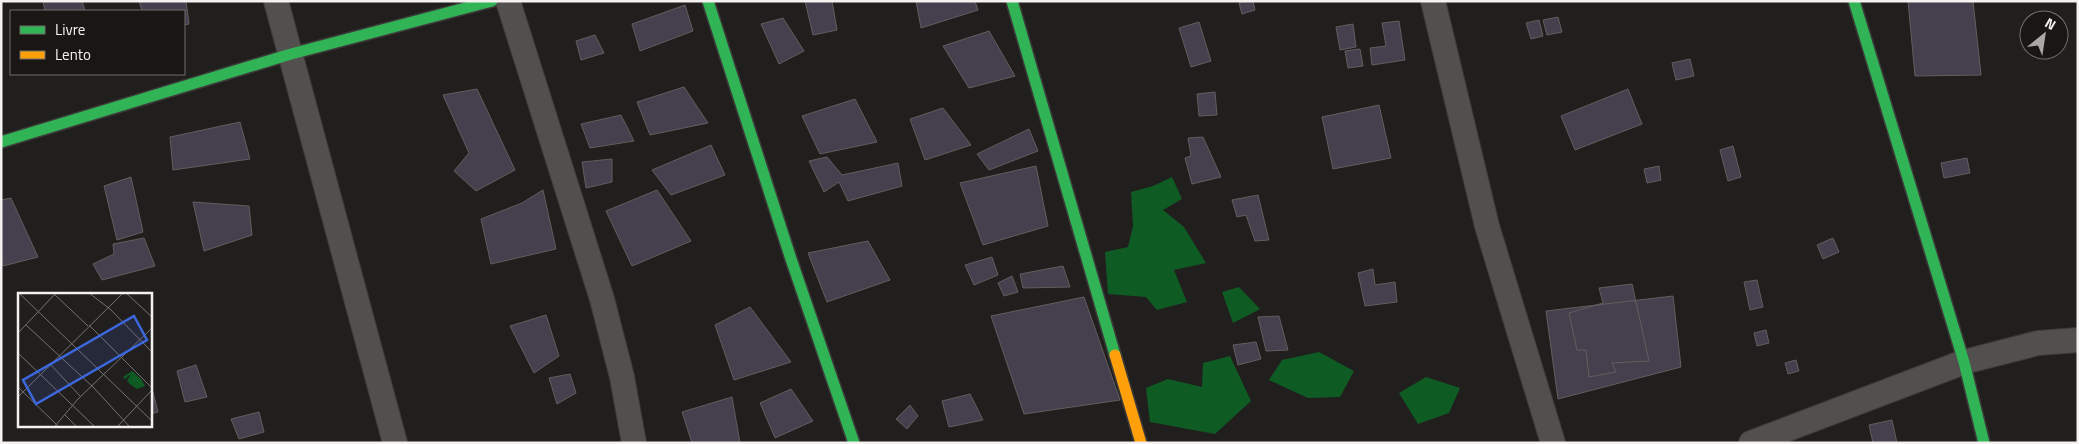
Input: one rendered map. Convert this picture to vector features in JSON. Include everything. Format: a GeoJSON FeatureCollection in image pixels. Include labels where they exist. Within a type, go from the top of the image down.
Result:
{"type":"FeatureCollection","features":[{"type":"Feature","properties":{"kind":"street"},"geometry":{"type":"LineString","coordinates":[[276,1],[395,443]]}},
{"type":"Feature","properties":{"kind":"street"},"geometry":{"type":"LineString","coordinates":[[1,142],[291,54],[492,1]]}},
{"type":"Feature","properties":{"kind":"street"},"geometry":{"type":"LineString","coordinates":[[508,1],[602,299],[622,377],[634,443]]}},
{"type":"Feature","properties":{"kind":"street"},"geometry":{"type":"LineString","coordinates":[[708,1],[790,256],[854,443]]}},
{"type":"Feature","properties":{"kind":"street"},"geometry":{"type":"LineString","coordinates":[[1012,1],[1140,443]]}},
{"type":"Feature","properties":{"kind":"street"},"geometry":{"type":"LineString","coordinates":[[1433,1],[1487,226],[1553,443]]}},
{"type":"Feature","properties":{"kind":"street"},"geometry":{"type":"LineString","coordinates":[[1854,1],[1964,362],[1984,443]]}},
{"type":"Feature","properties":{"kind":"street"},"geometry":{"type":"LineString","coordinates":[[1751,443],[1964,362],[2038,343],[2078,340]]}},
{"type":"Feature","properties":{"kind":"green space"},"geometry":{"type":"Polygon","coordinates":[[[1172,177],[1182,199],[1163,210],[1184,227],[1206,263],[1174,270],[1187,302],[1157,310],[1146,297],[1108,294],[1105,252],[1128,247],[1133,226],[1131,192],[1153,186],[1172,177]]]}},
{"type":"Feature","properties":{"kind":"green space"},"geometry":{"type":"Polygon","coordinates":[[[1239,287],[1260,309],[1233,323],[1222,292],[1239,287]]]}},
{"type":"Feature","properties":{"kind":"green space"},"geometry":{"type":"Polygon","coordinates":[[[1319,352],[1354,371],[1340,397],[1308,398],[1269,380],[1282,360],[1319,352]]]}},
{"type":"Feature","properties":{"kind":"green space"},"geometry":{"type":"Polygon","coordinates":[[[1230,356],[1251,401],[1215,434],[1150,422],[1146,388],[1168,379],[1202,387],[1203,363],[1230,356]]]}},
{"type":"Feature","properties":{"kind":"green space"},"geometry":{"type":"Polygon","coordinates":[[[1426,377],[1460,388],[1449,413],[1418,424],[1399,393],[1426,377]]]}},
{"type":"Feature","properties":{"kind":"building"},"geometry":{"type":"Polygon","coordinates":[[[43,1],[82,1],[85,10],[45,10],[43,1]]]}},
{"type":"Feature","properties":{"kind":"building"},"geometry":{"type":"Polygon","coordinates":[[[139,1],[186,1],[189,24],[185,25],[185,10],[142,10],[139,1]]]}},
{"type":"Feature","properties":{"kind":"building"},"geometry":{"type":"Polygon","coordinates":[[[805,1],[832,1],[837,30],[813,35],[805,1]]]}},
{"type":"Feature","properties":{"kind":"building"},"geometry":{"type":"Polygon","coordinates":[[[916,1],[975,1],[978,10],[921,28],[916,1]]]}},
{"type":"Feature","properties":{"kind":"building"},"geometry":{"type":"Polygon","coordinates":[[[1253,1],[1255,10],[1242,14],[1239,3],[1253,1]]]}},
{"type":"Feature","properties":{"kind":"building"},"geometry":{"type":"Polygon","coordinates":[[[1908,1],[1973,1],[1981,75],[1915,76],[1908,1]]]}},
{"type":"Feature","properties":{"kind":"building"},"geometry":{"type":"Polygon","coordinates":[[[685,5],[693,31],[640,51],[632,24],[685,5]]]}},
{"type":"Feature","properties":{"kind":"building"},"geometry":{"type":"Polygon","coordinates":[[[1558,17],[1562,32],[1547,35],[1543,20],[1558,17]]]}},
{"type":"Feature","properties":{"kind":"building"},"geometry":{"type":"Polygon","coordinates":[[[783,18],[804,51],[779,64],[761,24],[783,18]]]}},
{"type":"Feature","properties":{"kind":"building"},"geometry":{"type":"Polygon","coordinates":[[[1539,20],[1543,36],[1531,39],[1526,23],[1539,20]]]}},
{"type":"Feature","properties":{"kind":"building"},"geometry":{"type":"Polygon","coordinates":[[[1399,21],[1405,60],[1372,65],[1370,48],[1386,46],[1382,23],[1399,21]]]}},
{"type":"Feature","properties":{"kind":"building"},"geometry":{"type":"Polygon","coordinates":[[[1199,22],[1211,61],[1191,67],[1179,28],[1199,22]]]}},
{"type":"Feature","properties":{"kind":"building"},"geometry":{"type":"Polygon","coordinates":[[[1353,24],[1356,47],[1340,50],[1336,27],[1353,24]]]}},
{"type":"Feature","properties":{"kind":"building"},"geometry":{"type":"Polygon","coordinates":[[[989,31],[1015,76],[969,88],[943,46],[989,31]]]}},
{"type":"Feature","properties":{"kind":"building"},"geometry":{"type":"Polygon","coordinates":[[[595,35],[604,53],[581,60],[576,41],[595,35]]]}},
{"type":"Feature","properties":{"kind":"building"},"geometry":{"type":"Polygon","coordinates":[[[1360,49],[1363,66],[1348,68],[1345,51],[1360,49]]]}},
{"type":"Feature","properties":{"kind":"building"},"geometry":{"type":"Polygon","coordinates":[[[1690,59],[1694,76],[1676,80],[1672,63],[1690,59]]]}},
{"type":"Feature","properties":{"kind":"building"},"geometry":{"type":"Polygon","coordinates":[[[684,87],[708,123],[650,135],[637,102],[684,87]]]}},
{"type":"Feature","properties":{"kind":"building"},"geometry":{"type":"Polygon","coordinates":[[[477,89],[515,170],[476,191],[454,171],[469,153],[443,95],[477,89]]]}},
{"type":"Feature","properties":{"kind":"building"},"geometry":{"type":"Polygon","coordinates":[[[1628,89],[1642,124],[1575,150],[1561,116],[1628,89]]]}},
{"type":"Feature","properties":{"kind":"building"},"geometry":{"type":"Polygon","coordinates":[[[1215,92],[1217,115],[1199,116],[1197,94],[1215,92]]]}},
{"type":"Feature","properties":{"kind":"building"},"geometry":{"type":"Polygon","coordinates":[[[855,99],[877,142],[820,154],[802,116],[855,99]]]}},
{"type":"Feature","properties":{"kind":"building"},"geometry":{"type":"Polygon","coordinates":[[[1379,105],[1391,158],[1333,169],[1322,117],[1379,105]]]}},
{"type":"Feature","properties":{"kind":"building"},"geometry":{"type":"Polygon","coordinates":[[[943,108],[971,145],[925,160],[910,119],[943,108]]]}},
{"type":"Feature","properties":{"kind":"building"},"geometry":{"type":"Polygon","coordinates":[[[621,115],[634,141],[590,148],[581,124],[621,115]]]}},
{"type":"Feature","properties":{"kind":"building"},"geometry":{"type":"Polygon","coordinates":[[[240,122],[250,159],[173,170],[170,137],[240,122]]]}},
{"type":"Feature","properties":{"kind":"building"},"geometry":{"type":"Polygon","coordinates":[[[1029,129],[1038,151],[989,170],[977,154],[1029,129]]]}},
{"type":"Feature","properties":{"kind":"building"},"geometry":{"type":"Polygon","coordinates":[[[1203,137],[1221,177],[1192,184],[1185,158],[1191,156],[1188,138],[1203,137]]]}},
{"type":"Feature","properties":{"kind":"building"},"geometry":{"type":"Polygon","coordinates":[[[711,145],[725,175],[671,195],[652,170],[711,145]]]}},
{"type":"Feature","properties":{"kind":"building"},"geometry":{"type":"Polygon","coordinates":[[[1733,146],[1741,177],[1728,181],[1720,150],[1733,146]]]}},
{"type":"Feature","properties":{"kind":"building"},"geometry":{"type":"Polygon","coordinates":[[[827,157],[842,175],[898,163],[902,186],[848,201],[839,182],[824,192],[809,161],[827,157]]]}},
{"type":"Feature","properties":{"kind":"building"},"geometry":{"type":"Polygon","coordinates":[[[1967,158],[1970,173],[1944,178],[1941,163],[1967,158]]]}},
{"type":"Feature","properties":{"kind":"building"},"geometry":{"type":"Polygon","coordinates":[[[612,159],[612,182],[586,188],[582,162],[612,159]]]}},
{"type":"Feature","properties":{"kind":"building"},"geometry":{"type":"Polygon","coordinates":[[[1036,166],[1048,226],[983,245],[960,183],[1036,166]]]}},
{"type":"Feature","properties":{"kind":"building"},"geometry":{"type":"Polygon","coordinates":[[[1659,166],[1661,180],[1647,183],[1644,169],[1659,166]]]}},
{"type":"Feature","properties":{"kind":"building"},"geometry":{"type":"Polygon","coordinates":[[[131,177],[143,232],[117,240],[104,186],[131,177]]]}},
{"type":"Feature","properties":{"kind":"building"},"geometry":{"type":"Polygon","coordinates":[[[543,190],[556,249],[491,264],[481,219],[522,203],[543,190]]]}},
{"type":"Feature","properties":{"kind":"building"},"geometry":{"type":"Polygon","coordinates":[[[657,190],[691,241],[632,266],[606,211],[657,190]]]}},
{"type":"Feature","properties":{"kind":"building"},"geometry":{"type":"Polygon","coordinates":[[[1258,195],[1269,240],[1255,241],[1246,215],[1237,217],[1232,200],[1258,195]]]}},
{"type":"Feature","properties":{"kind":"building"},"geometry":{"type":"Polygon","coordinates":[[[11,198],[38,257],[3,266],[1,261],[1,200],[11,198]]]}},
{"type":"Feature","properties":{"kind":"building"},"geometry":{"type":"Polygon","coordinates":[[[193,202],[249,206],[252,235],[204,251],[193,202]]]}},
{"type":"Feature","properties":{"kind":"building"},"geometry":{"type":"Polygon","coordinates":[[[144,238],[155,266],[102,280],[93,264],[114,254],[113,244],[144,238]]]}},
{"type":"Feature","properties":{"kind":"building"},"geometry":{"type":"Polygon","coordinates":[[[1833,238],[1839,252],[1823,259],[1817,245],[1833,238]]]}},
{"type":"Feature","properties":{"kind":"building"},"geometry":{"type":"Polygon","coordinates":[[[868,241],[890,280],[827,302],[808,253],[868,241]]]}},
{"type":"Feature","properties":{"kind":"building"},"geometry":{"type":"Polygon","coordinates":[[[992,257],[998,275],[974,285],[965,265],[992,257]]]}},
{"type":"Feature","properties":{"kind":"building"},"geometry":{"type":"Polygon","coordinates":[[[1063,266],[1070,287],[1023,288],[1020,274],[1063,266]]]}},
{"type":"Feature","properties":{"kind":"building"},"geometry":{"type":"Polygon","coordinates":[[[1373,269],[1375,285],[1395,282],[1397,302],[1365,306],[1358,273],[1373,269]]]}},
{"type":"Feature","properties":{"kind":"building"},"geometry":{"type":"Polygon","coordinates":[[[1012,276],[1018,292],[1004,296],[998,283],[1012,276]]]}},
{"type":"Feature","properties":{"kind":"building"},"geometry":{"type":"Polygon","coordinates":[[[1757,280],[1763,307],[1750,310],[1744,282],[1757,280]]]}},
{"type":"Feature","properties":{"kind":"building"},"geometry":{"type":"Polygon","coordinates":[[[1632,284],[1649,361],[1612,363],[1616,372],[1589,377],[1586,350],[1577,350],[1569,313],[1603,303],[1599,288],[1632,284]]]}},
{"type":"Feature","properties":{"kind":"building"},"geometry":{"type":"Polygon","coordinates":[[[1673,296],[1681,367],[1558,399],[1546,311],[1673,296]]]}},
{"type":"Feature","properties":{"kind":"building"},"geometry":{"type":"Polygon","coordinates":[[[1084,297],[1120,400],[1024,414],[991,316],[1084,297]]]}},
{"type":"Feature","properties":{"kind":"building"},"geometry":{"type":"Polygon","coordinates":[[[750,307],[791,362],[734,380],[715,325],[750,307]]]}},
{"type":"Feature","properties":{"kind":"building"},"geometry":{"type":"Polygon","coordinates":[[[546,315],[559,356],[534,373],[510,326],[546,315]]]}},
{"type":"Feature","properties":{"kind":"building"},"geometry":{"type":"Polygon","coordinates":[[[1279,316],[1288,350],[1266,351],[1258,317],[1279,316]]]}},
{"type":"Feature","properties":{"kind":"building"},"geometry":{"type":"Polygon","coordinates":[[[1766,330],[1769,343],[1757,346],[1754,333],[1766,330]]]}},
{"type":"Feature","properties":{"kind":"building"},"geometry":{"type":"Polygon","coordinates":[[[1256,342],[1261,359],[1238,365],[1233,345],[1256,342]]]}},
{"type":"Feature","properties":{"kind":"building"},"geometry":{"type":"Polygon","coordinates":[[[1796,360],[1799,371],[1788,374],[1785,363],[1796,360]]]}},
{"type":"Feature","properties":{"kind":"building"},"geometry":{"type":"Polygon","coordinates":[[[196,365],[207,397],[185,402],[177,371],[196,365]]]}},
{"type":"Feature","properties":{"kind":"building"},"geometry":{"type":"Polygon","coordinates":[[[570,374],[576,393],[557,404],[549,378],[570,374]]]}},
{"type":"Feature","properties":{"kind":"building"},"geometry":{"type":"Polygon","coordinates":[[[791,389],[813,421],[775,438],[760,403],[791,389]]]}},
{"type":"Feature","properties":{"kind":"building"},"geometry":{"type":"Polygon","coordinates":[[[153,392],[158,412],[151,414],[151,393],[153,392]]]}},
{"type":"Feature","properties":{"kind":"building"},"geometry":{"type":"Polygon","coordinates":[[[970,394],[983,420],[949,427],[942,401],[970,394]]]}},
{"type":"Feature","properties":{"kind":"building"},"geometry":{"type":"Polygon","coordinates":[[[732,397],[740,443],[692,443],[682,412],[732,397]]]}},
{"type":"Feature","properties":{"kind":"building"},"geometry":{"type":"Polygon","coordinates":[[[910,405],[918,416],[907,429],[896,419],[910,405]]]}},
{"type":"Feature","properties":{"kind":"building"},"geometry":{"type":"Polygon","coordinates":[[[259,412],[264,432],[239,439],[231,419],[259,412]]]}},
{"type":"Feature","properties":{"kind":"building"},"geometry":{"type":"Polygon","coordinates":[[[1892,420],[1897,443],[1873,443],[1869,425],[1892,420]]]}},
{"type":"Feature","properties":{"kind":"traffic: fast"},"geometry":{"type":"LineString","coordinates":[[1,142],[291,54],[492,1]]}},
{"type":"Feature","properties":{"kind":"traffic: fast"},"geometry":{"type":"LineString","coordinates":[[708,1],[790,256],[854,443]]}},
{"type":"Feature","properties":{"kind":"traffic: fast"},"geometry":{"type":"LineString","coordinates":[[1012,1],[1115,355]]}},
{"type":"Feature","properties":{"kind":"traffic: fast"},"geometry":{"type":"LineString","coordinates":[[1854,1],[1964,362],[1984,443]]}},
{"type":"Feature","properties":{"kind":"traffic: slow"},"geometry":{"type":"LineString","coordinates":[[1115,355],[1141,443]]}}]}
